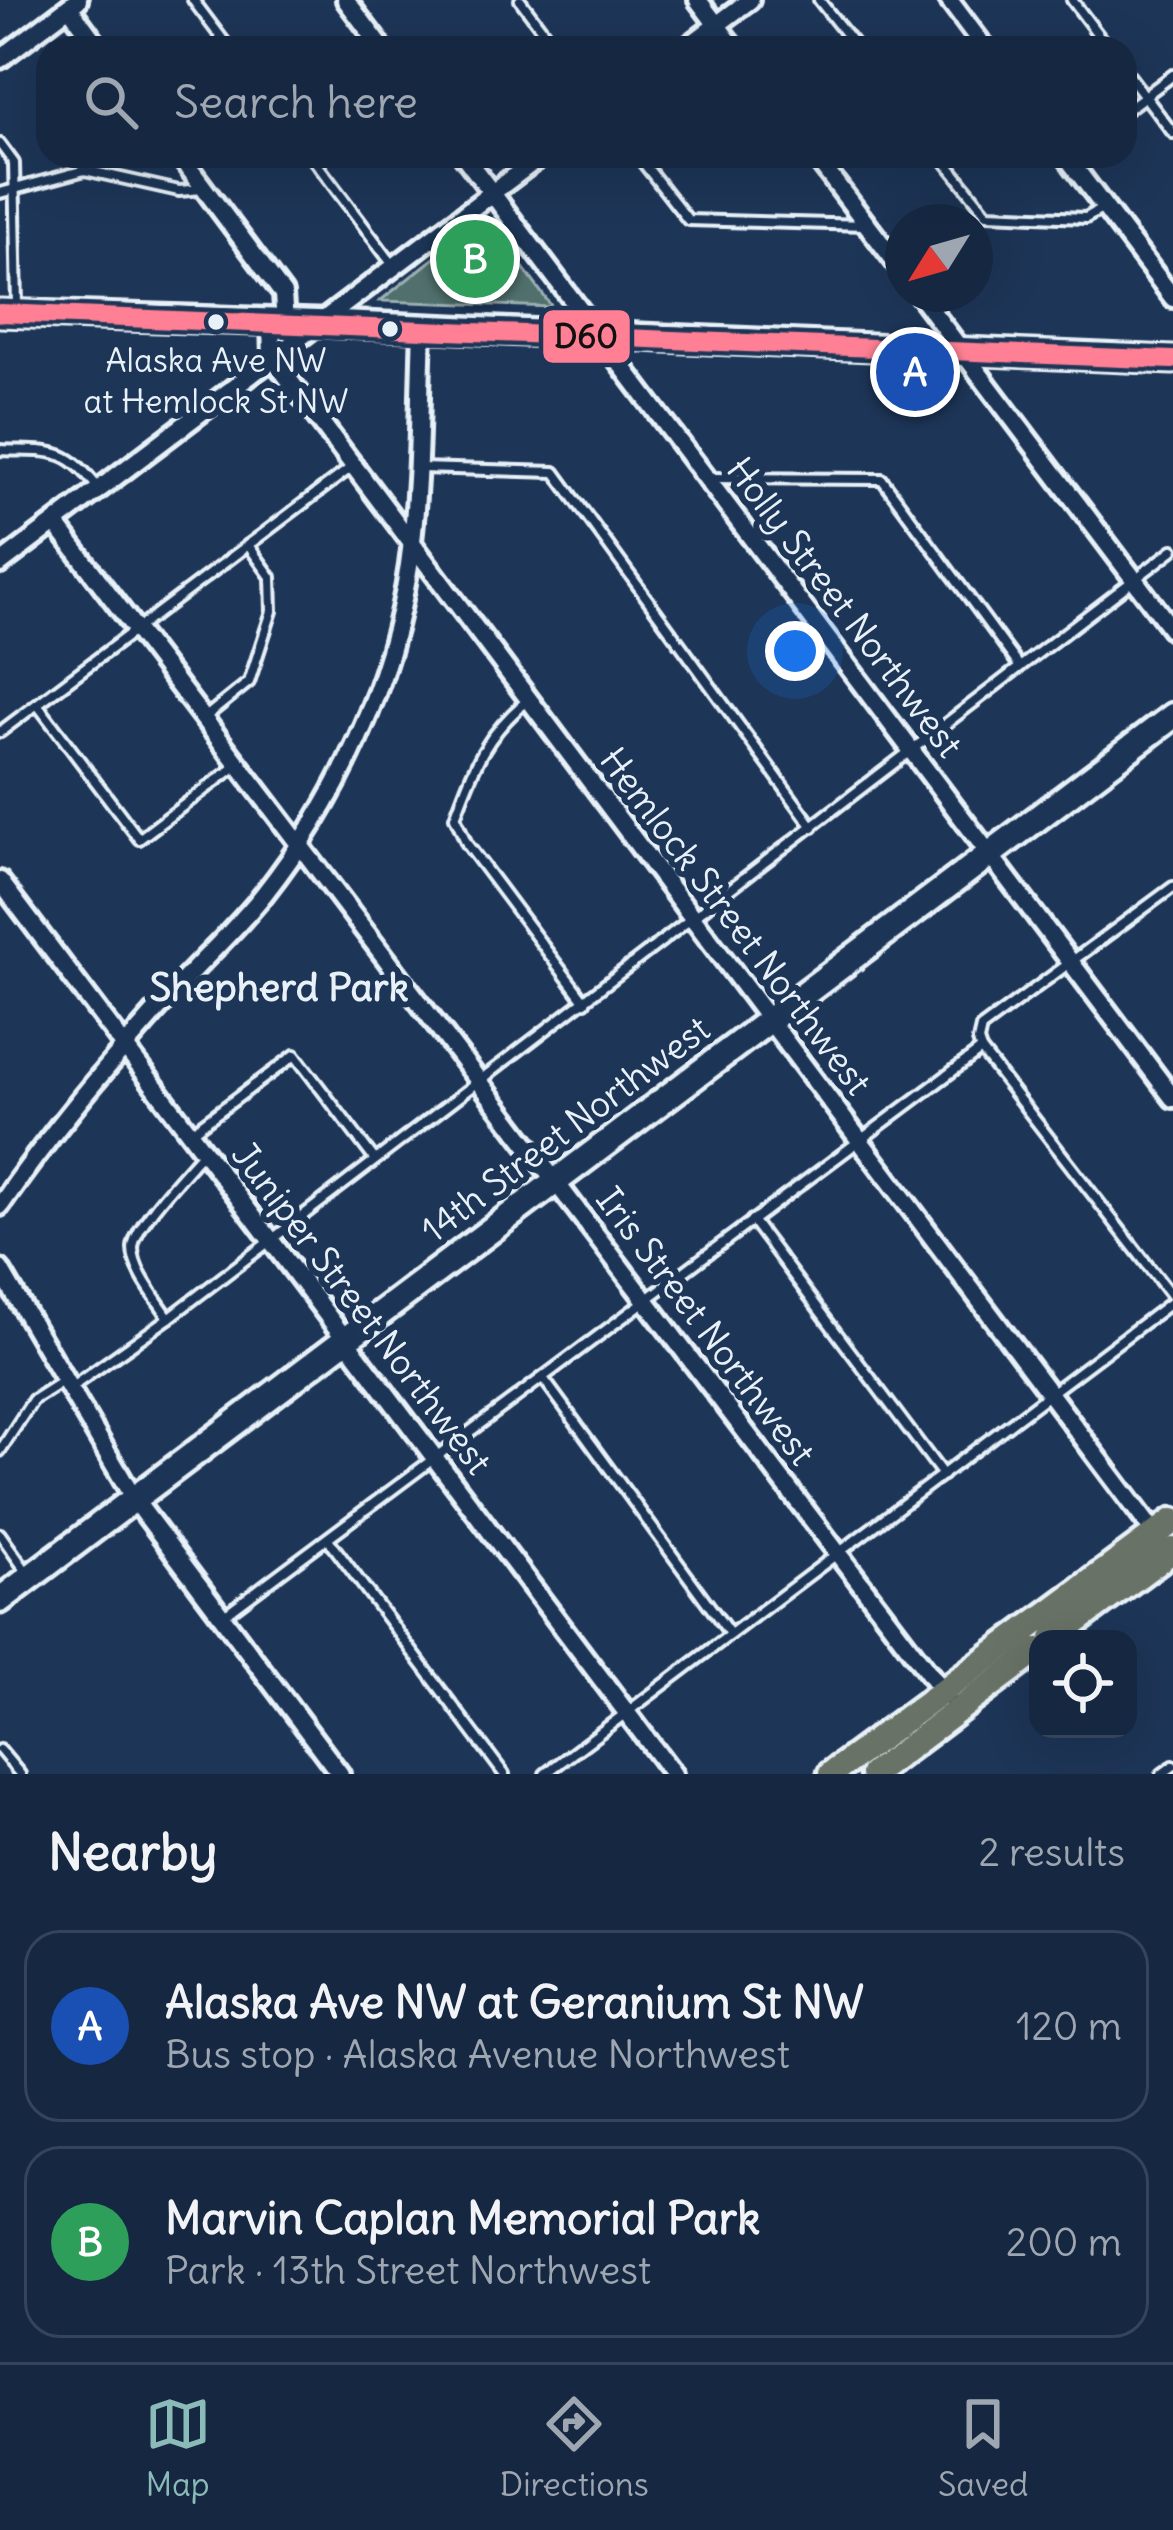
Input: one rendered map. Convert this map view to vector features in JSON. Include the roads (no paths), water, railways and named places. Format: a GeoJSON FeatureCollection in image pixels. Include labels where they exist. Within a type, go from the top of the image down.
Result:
{"type":"FeatureCollection","features":[{"type":"Feature","properties":{"kind":"main road"},"geometry":{"type":"LineString","coordinates":[[1063,1630],[1168,1539]]}},
{"type":"Feature","properties":{"kind":"main road"},"geometry":{"type":"LineString","coordinates":[[873,1774],[950,1701],[1168,1539]]}},
{"type":"Feature","properties":{"kind":"main road"},"geometry":{"type":"LineString","coordinates":[[831,1774],[1029,1655]]}},
{"type":"Feature","properties":{"kind":"street"},"geometry":{"type":"LineString","coordinates":[[346,0],[373,36]]}},
{"type":"Feature","properties":{"kind":"street"},"geometry":{"type":"LineString","coordinates":[[698,0],[725,36]]}},
{"type":"Feature","properties":{"kind":"street"},"geometry":{"type":"LineString","coordinates":[[702,36],[750,0]]}},
{"type":"Feature","properties":{"kind":"street"},"geometry":{"type":"LineString","coordinates":[[949,0],[976,36]]}},
{"type":"Feature","properties":{"kind":"street"},"geometry":{"type":"LineString","coordinates":[[2,54],[74,4],[92,36]]}},
{"type":"Feature","properties":{"kind":"street"},"geometry":{"type":"LineString","coordinates":[[189,168],[283,294],[272,357]]}},
{"type":"Feature","properties":{"kind":"street","name":"Holly Street Northwest"},"geometry":{"type":"LineString","coordinates":[[473,168],[1173,1099]]}},
{"type":"Feature","properties":{"kind":"street"},"geometry":{"type":"LineString","coordinates":[[0,564],[525,168]]}},
{"type":"Feature","properties":{"kind":"street"},"geometry":{"type":"LineString","coordinates":[[824,168],[885,248]]}},
{"type":"Feature","properties":{"kind":"street"},"geometry":{"type":"LineString","coordinates":[[1075,168],[1173,298]]}},
{"type":"Feature","properties":{"kind":"street"},"geometry":{"type":"LineString","coordinates":[[933,312],[1173,631]]}},
{"type":"Feature","properties":{"kind":"street"},"geometry":{"type":"LineString","coordinates":[[8,314],[1173,360]]}},
{"type":"Feature","properties":{"kind":"street"},"geometry":{"type":"LineString","coordinates":[[0,1206],[124,1047],[248,914],[299,847],[347,759],[374,698],[398,621],[411,544],[422,328]]}},
{"type":"Feature","properties":{"kind":"street","name":"Hemlock Street Northwest"},"geometry":{"type":"LineString","coordinates":[[272,357],[1051,1394],[1168,1539]]}},
{"type":"Feature","properties":{"kind":"street","name":"Iris Street Northwest"},"geometry":{"type":"LineString","coordinates":[[55,523],[950,1701]]}},
{"type":"Feature","properties":{"kind":"street","name":"14th Street Northwest"},"geometry":{"type":"LineString","coordinates":[[0,1600],[1173,716]]}},
{"type":"Feature","properties":{"kind":"street","name":"Juniper Street Northwest"},"geometry":{"type":"LineString","coordinates":[[0,881],[674,1774]]}},
{"type":"Feature","properties":{"kind":"street"},"geometry":{"type":"LineString","coordinates":[[0,1270],[134,1499],[340,1774]]}},
{"type":"Feature","properties":{"kind":"lane"},"geometry":{"type":"LineString","coordinates":[[193,0],[220,36]]}},
{"type":"Feature","properties":{"kind":"lane"},"geometry":{"type":"LineString","coordinates":[[520,0],[547,36]]}},
{"type":"Feature","properties":{"kind":"lane"},"geometry":{"type":"LineString","coordinates":[[819,0],[848,36]]}},
{"type":"Feature","properties":{"kind":"lane"},"geometry":{"type":"LineString","coordinates":[[1072,0],[1099,36]]}},
{"type":"Feature","properties":{"kind":"lane"},"geometry":{"type":"LineString","coordinates":[[1137,102],[1173,75]]}},
{"type":"Feature","properties":{"kind":"lane"},"geometry":{"type":"LineString","coordinates":[[1137,86],[1173,133]]}},
{"type":"Feature","properties":{"kind":"lane"},"geometry":{"type":"LineString","coordinates":[[0,144],[14,164],[8,314]]}},
{"type":"Feature","properties":{"kind":"lane"},"geometry":{"type":"LineString","coordinates":[[320,168],[394,266]]}},
{"type":"Feature","properties":{"kind":"lane"},"geometry":{"type":"LineString","coordinates":[[647,168],[688,220],[867,225]]}},
{"type":"Feature","properties":{"kind":"lane"},"geometry":{"type":"LineString","coordinates":[[951,168],[987,214],[1087,218],[1105,207]]}},
{"type":"Feature","properties":{"kind":"lane"},"geometry":{"type":"LineString","coordinates":[[0,193],[86,170],[179,191],[204,189]]}},
{"type":"Feature","properties":{"kind":"lane"},"geometry":{"type":"LineString","coordinates":[[0,450],[51,452],[77,460],[99,489]]}},
{"type":"Feature","properties":{"kind":"lane"},"geometry":{"type":"LineString","coordinates":[[0,732],[353,466]]}},
{"type":"Feature","properties":{"kind":"lane"},"geometry":{"type":"LineString","coordinates":[[416,467],[554,472],[813,827]]}},
{"type":"Feature","properties":{"kind":"lane"},"geometry":{"type":"LineString","coordinates":[[706,478],[882,479],[1020,667]]}},
{"type":"Feature","properties":{"kind":"lane"},"geometry":{"type":"LineString","coordinates":[[203,719],[249,682],[272,611],[271,577],[248,545]]}},
{"type":"Feature","properties":{"kind":"lane"},"geometry":{"type":"LineString","coordinates":[[0,1451],[33,1400],[66,1385],[169,1318],[1173,550]]}},
{"type":"Feature","properties":{"kind":"lane"},"geometry":{"type":"LineString","coordinates":[[528,700],[490,738],[454,817],[466,844],[585,1001]]}},
{"type":"Feature","properties":{"kind":"lane"},"geometry":{"type":"LineString","coordinates":[[37,704],[139,839],[238,765]]}},
{"type":"Feature","properties":{"kind":"lane"},"geometry":{"type":"LineString","coordinates":[[545,1774],[1173,1299],[980,1050],[981,1028],[1173,887]]}},
{"type":"Feature","properties":{"kind":"lane"},"geometry":{"type":"LineString","coordinates":[[222,1617],[980,1050]]}},
{"type":"Feature","properties":{"kind":"lane"},"geometry":{"type":"LineString","coordinates":[[189,1133],[295,1055],[375,1160]]}},
{"type":"Feature","properties":{"kind":"lane"},"geometry":{"type":"LineString","coordinates":[[169,1318],[140,1271],[133,1249],[139,1231],[203,1152]]}},
{"type":"Feature","properties":{"kind":"lane"},"geometry":{"type":"LineString","coordinates":[[752,1220],[943,1474]]}},
{"type":"Feature","properties":{"kind":"lane"},"geometry":{"type":"LineString","coordinates":[[543,1378],[730,1634]]}},
{"type":"Feature","properties":{"kind":"lane"},"geometry":{"type":"LineString","coordinates":[[0,1534],[31,1577]]}},
{"type":"Feature","properties":{"kind":"lane"},"geometry":{"type":"LineString","coordinates":[[328,1538],[504,1774]]}},
{"type":"Feature","properties":{"kind":"lane"},"geometry":{"type":"LineString","coordinates":[[0,1750],[20,1774]]}},
{"type":"Feature","properties":{"kind":"lane"},"geometry":{"type":"LineString","coordinates":[[1162,1774],[1173,1766]]}},
{"type":"Feature","properties":{"kind":"place","name":"Marvin Caplan Memorial Park"},"geometry":{"type":"Point","coordinates":[475,259]}},
{"type":"Feature","properties":{"kind":"place","name":"Alaska Ave NW at Hemlock St NW"},"geometry":{"type":"Point","coordinates":[216,322]}},
{"type":"Feature","properties":{"kind":"place","name":"Alaska Ave NW at Geranium St NW"},"geometry":{"type":"Point","coordinates":[915,372]}},
{"type":"Feature","properties":{"kind":"district","name":"Shepherd Park"},"geometry":{"type":"Point","coordinates":[279,987]}}]}
